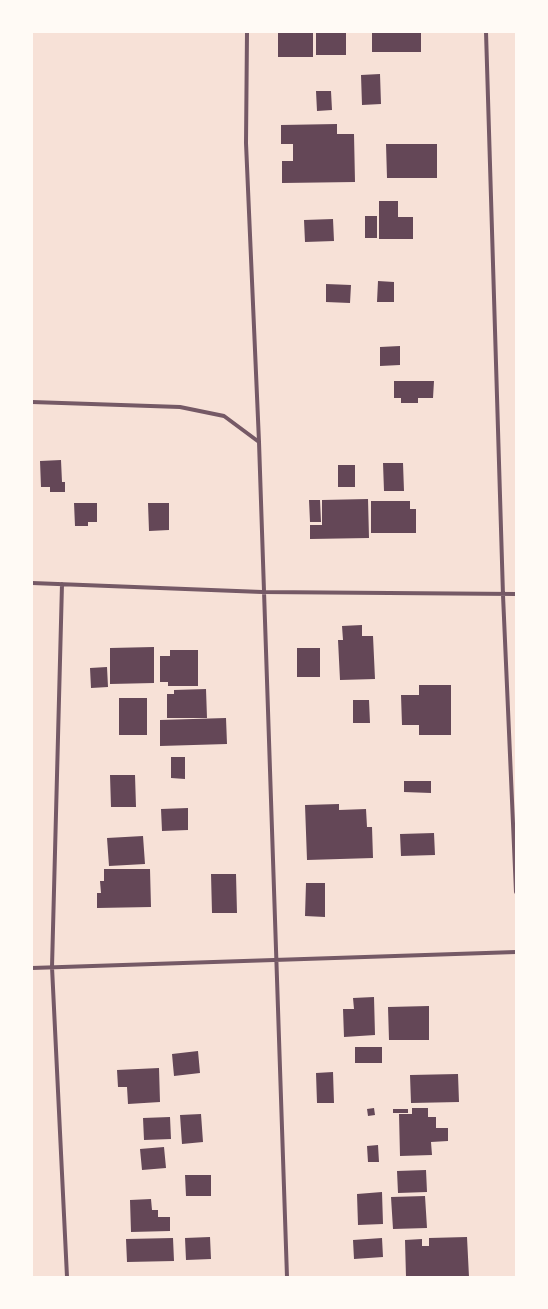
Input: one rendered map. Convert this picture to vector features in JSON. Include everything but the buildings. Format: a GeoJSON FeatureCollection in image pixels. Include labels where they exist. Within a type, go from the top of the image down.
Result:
{"type":"FeatureCollection","features":[{"type":"Feature","properties":{"kind":"street"},"geometry":{"type":"LineString","coordinates":[[247,32],[246,143],[259,442],[262,592],[277,960],[287,1277]]}},
{"type":"Feature","properties":{"kind":"street"},"geometry":{"type":"LineString","coordinates":[[486,32],[503,595],[516,892]]}},
{"type":"Feature","properties":{"kind":"street"},"geometry":{"type":"LineString","coordinates":[[32,402],[180,407],[224,416],[259,442]]}},
{"type":"Feature","properties":{"kind":"street"},"geometry":{"type":"LineString","coordinates":[[32,583],[262,592],[516,594]]}},
{"type":"Feature","properties":{"kind":"street"},"geometry":{"type":"LineString","coordinates":[[62,584],[52,967],[67,1277]]}},
{"type":"Feature","properties":{"kind":"street"},"geometry":{"type":"LineString","coordinates":[[32,968],[516,952]]}}]}
